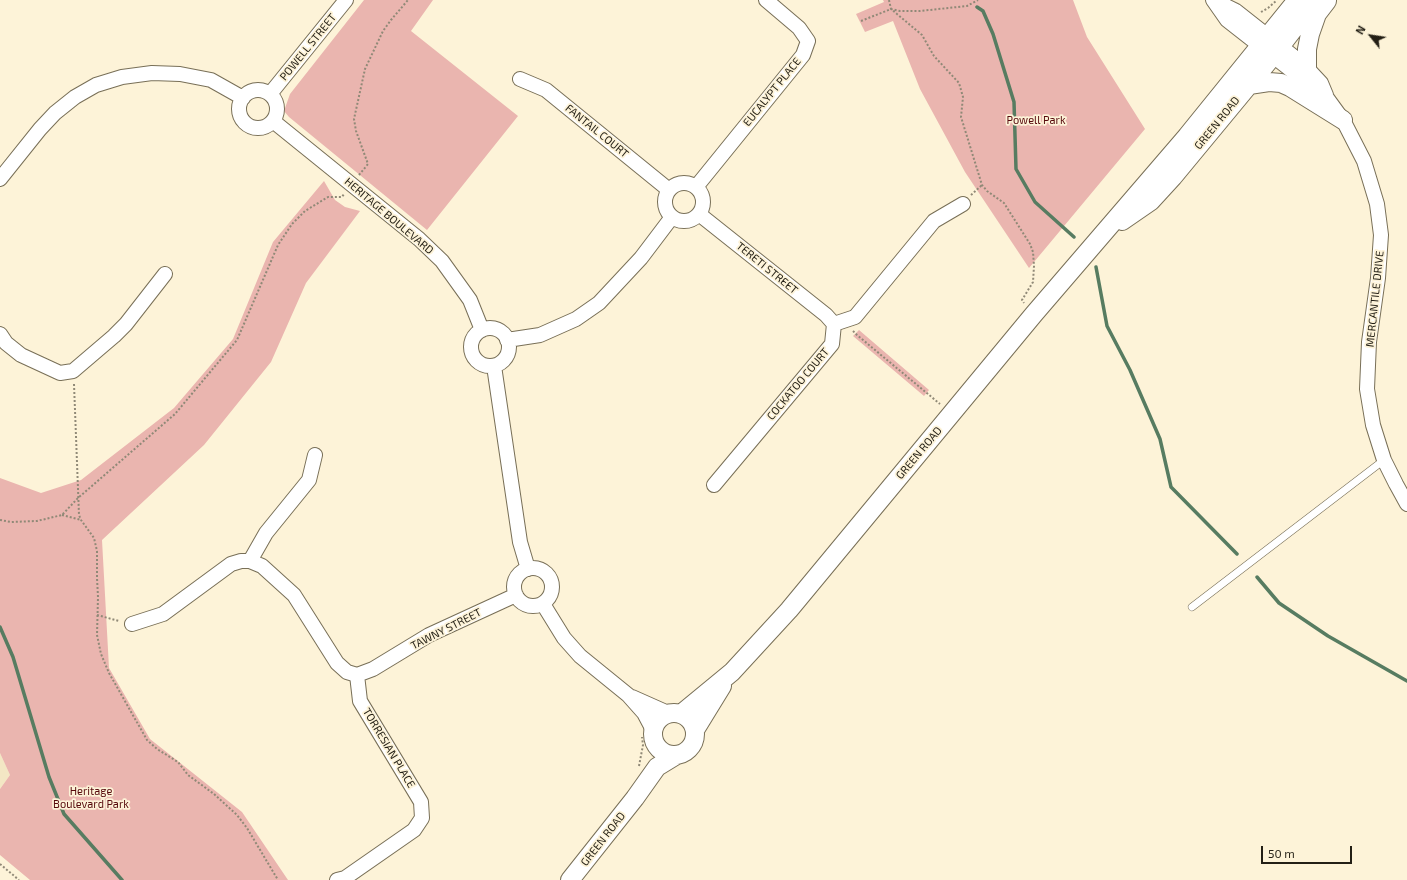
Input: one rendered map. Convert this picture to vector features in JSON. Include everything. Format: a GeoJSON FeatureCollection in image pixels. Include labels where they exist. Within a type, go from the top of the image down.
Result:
{"type":"FeatureCollection","features":[{"type":"Feature","properties":{"kind":"street","name":"POWELL STREET"},"geometry":{"type":"LineString","coordinates":[[270,94],[346,0]]}},
{"type":"Feature","properties":{"kind":"street","name":"EUCALYPT PLACE"},"geometry":{"type":"LineString","coordinates":[[696,187],[803,55],[808,41],[799,28],[766,0]]}},
{"type":"Feature","properties":{"kind":"street"},"geometry":{"type":"LineString","coordinates":[[1214,0],[1227,20],[1270,46]]}},
{"type":"Feature","properties":{"kind":"street","name":"GREEN ROAD"},"geometry":{"type":"LineString","coordinates":[[1105,232],[1151,201],[1173,177],[1249,84],[1297,0]]}},
{"type":"Feature","properties":{"kind":"street","name":"GREEN ROAD"},"geometry":{"type":"LineString","coordinates":[[695,730],[732,672],[789,610],[1034,314],[1187,136],[1270,46],[1316,0]]}},
{"type":"Feature","properties":{"kind":"street"},"geometry":{"type":"LineString","coordinates":[[1307,68],[1307,49],[1310,34],[1317,14],[1327,0]]}},
{"type":"Feature","properties":{"kind":"street","name":"MERCANTILE DRIVE"},"geometry":{"type":"LineString","coordinates":[[1270,46],[1307,68],[1321,83],[1327,98],[1344,120],[1364,161],[1375,198],[1381,235],[1380,259],[1369,342],[1367,389],[1373,425],[1384,460],[1407,504]]}},
{"type":"Feature","properties":{"kind":"street","name":"MERCANTILE DRIVE"},"geometry":{"type":"LineString","coordinates":[[1270,46],[1314,89],[1327,98]]}},
{"type":"Feature","properties":{"kind":"street"},"geometry":{"type":"LineString","coordinates":[[0,179],[40,129],[55,113],[76,97],[96,85],[122,77],[152,73],[180,74],[211,80],[243,98]]}},
{"type":"Feature","properties":{"kind":"street","name":"FANTAIL COURT"},"geometry":{"type":"LineString","coordinates":[[520,79],[546,90],[669,190]]}},
{"type":"Feature","properties":{"kind":"street"},"geometry":{"type":"LineString","coordinates":[[1249,84],[1269,82],[1290,87],[1344,120]]}},
{"type":"Feature","properties":{"kind":"street"},"geometry":{"type":"LineString","coordinates":[[259,90],[270,94],[276,104],[277,110],[273,121],[262,128],[249,126],[244,122],[239,110],[243,98],[247,94],[259,90]]}},
{"type":"Feature","properties":{"kind":"street","name":"HERITAGE BOULEVARD"},"geometry":{"type":"LineString","coordinates":[[273,121],[419,239],[442,261],[470,300],[482,330]]}},
{"type":"Feature","properties":{"kind":"street"},"geometry":{"type":"LineString","coordinates":[[685,183],[696,187],[700,191],[703,202],[699,214],[694,218],[682,221],[672,217],[667,209],[666,203],[666,196],[669,190],[674,186],[685,183]]}},
{"type":"Feature","properties":{"kind":"street"},"geometry":{"type":"LineString","coordinates":[[834,324],[855,317],[934,221],[963,204]]}},
{"type":"Feature","properties":{"kind":"street","name":"TERETI STREET"},"geometry":{"type":"LineString","coordinates":[[699,214],[826,315],[834,324]]}},
{"type":"Feature","properties":{"kind":"street"},"geometry":{"type":"LineString","coordinates":[[507,340],[540,335],[576,319],[598,304],[641,258],[672,217]]}},
{"type":"Feature","properties":{"kind":"street"},"geometry":{"type":"LineString","coordinates":[[0,334],[6,343],[21,355],[60,373],[74,371],[126,324],[165,274]]}},
{"type":"Feature","properties":{"kind":"street","name":"COCKATOO COURT"},"geometry":{"type":"LineString","coordinates":[[714,486],[832,344],[834,324]]}},
{"type":"Feature","properties":{"kind":"street"},"geometry":{"type":"LineString","coordinates":[[488,328],[494,329],[504,335],[507,340],[509,352],[502,362],[494,366],[487,366],[478,362],[474,357],[472,344],[477,333],[482,330],[488,328]]}},
{"type":"Feature","properties":{"kind":"street"},"geometry":{"type":"LineString","coordinates":[[494,366],[520,542],[528,569]]}},
{"type":"Feature","properties":{"kind":"street"},"geometry":{"type":"LineString","coordinates":[[250,561],[266,533],[309,480],[315,455]]}},
{"type":"Feature","properties":{"kind":"street"},"geometry":{"type":"LineString","coordinates":[[132,624],[162,614],[231,564],[241,561],[250,561],[262,566],[294,595],[337,663],[347,672],[357,675]]}},
{"type":"Feature","properties":{"kind":"street"},"geometry":{"type":"LineString","coordinates":[[528,569],[540,570],[545,572],[549,577],[551,582],[551,594],[543,604],[530,606],[524,604],[516,595],[514,588],[515,582],[522,572],[528,569]]}},
{"type":"Feature","properties":{"kind":"street","name":"TAWNY STREET"},"geometry":{"type":"LineString","coordinates":[[357,675],[373,669],[429,635],[516,595]]}},
{"type":"Feature","properties":{"kind":"street"},"geometry":{"type":"LineString","coordinates":[[543,604],[564,638],[580,656],[628,695],[644,713],[649,734],[657,748],[662,752],[675,756],[682,754],[693,744],[695,730],[688,717],[675,714],[628,695]]}},
{"type":"Feature","properties":{"kind":"street","name":"GREEN ROAD"},"geometry":{"type":"LineString","coordinates":[[675,714],[732,672]]}},
{"type":"Feature","properties":{"kind":"street","name":"TORRESIAN PLACE"},"geometry":{"type":"LineString","coordinates":[[337,880],[345,878],[414,830],[422,818],[421,802],[360,701],[357,675]]}},
{"type":"Feature","properties":{"kind":"street"},"geometry":{"type":"LineString","coordinates":[[649,734],[658,719],[675,714]]}},
{"type":"Feature","properties":{"kind":"street","name":"GREEN ROAD"},"geometry":{"type":"LineString","coordinates":[[635,798],[649,762],[649,734]]}},
{"type":"Feature","properties":{"kind":"street","name":"GREEN ROAD"},"geometry":{"type":"LineString","coordinates":[[570,880],[635,798],[657,767],[675,756]]}},
{"type":"Feature","properties":{"kind":"lane"},"geometry":{"type":"LineString","coordinates":[[1192,607],[1384,460]]}},
{"type":"Feature","properties":{"kind":"path"},"geometry":{"type":"LineString","coordinates":[[62,515],[78,498],[175,414],[237,340],[278,245],[292,224],[305,211],[328,197],[342,197],[368,164],[356,131],[354,119],[365,69],[383,31],[408,0]]}},
{"type":"Feature","properties":{"kind":"path"},"geometry":{"type":"LineString","coordinates":[[889,0],[891,8],[922,35],[934,56],[959,83],[963,97],[961,117],[982,185],[1004,203],[1030,244],[1033,252],[1033,282],[1022,300],[1034,314]]}},
{"type":"Feature","properties":{"kind":"path"},"geometry":{"type":"LineString","coordinates":[[861,21],[891,8],[900,11],[920,11],[967,6],[978,0]]}},
{"type":"Feature","properties":{"kind":"path"},"geometry":{"type":"LineString","coordinates":[[1261,12],[1268,8],[1276,0]]}},
{"type":"Feature","properties":{"kind":"path"},"geometry":{"type":"LineString","coordinates":[[847,319],[851,328],[857,335],[952,413]]}},
{"type":"Feature","properties":{"kind":"path"},"geometry":{"type":"LineString","coordinates":[[74,371],[78,498],[81,520],[94,538],[97,551],[97,635],[101,654],[109,673],[147,740],[157,749],[178,762],[188,775],[214,794],[237,815],[247,828],[278,880]]}},
{"type":"Feature","properties":{"kind":"path"},"geometry":{"type":"LineString","coordinates":[[0,520],[11,522],[37,520],[62,515],[81,520]]}},
{"type":"Feature","properties":{"kind":"path"},"geometry":{"type":"LineString","coordinates":[[97,615],[132,624]]}},
{"type":"Feature","properties":{"kind":"path"},"geometry":{"type":"LineString","coordinates":[[638,772],[643,745],[649,734]]}},
{"type":"Feature","properties":{"kind":"path"},"geometry":{"type":"LineString","coordinates":[[0,864],[20,880]]}},
{"type":"Feature","properties":{"kind":"shaded area"},"geometry":{"type":"Polygon","coordinates":[[[0,753],[10,775],[0,789],[0,753]]]}},
{"type":"Feature","properties":{"kind":"green space"},"geometry":{"type":"Polygon","coordinates":[[[364,0],[433,0],[411,31],[518,116],[427,230],[289,117],[284,111],[290,94],[364,0]]]}},
{"type":"Feature","properties":{"kind":"green space","name":"Powell Park"},"geometry":{"type":"Polygon","coordinates":[[[883,0],[1073,0],[1087,37],[1145,129],[1029,268],[965,172],[920,89],[893,21],[865,32],[856,14],[884,2],[883,0]]]}},
{"type":"Feature","properties":{"kind":"green space","name":"Heritage Boulevard Park"},"geometry":{"type":"Polygon","coordinates":[[[324,181],[335,200],[345,207],[360,211],[306,283],[271,362],[204,445],[102,540],[109,668],[150,739],[242,812],[288,880],[30,880],[0,855],[0,789],[10,775],[0,753],[0,478],[41,493],[81,480],[174,408],[233,339],[273,242],[324,181]]]}},
{"type":"Feature","properties":{"kind":"green space"},"geometry":{"type":"Polygon","coordinates":[[[859,330],[929,390],[924,396],[853,336],[859,330]]]}},
{"type":"Feature","properties":{"kind":"waterway"},"geometry":{"type":"LineString","coordinates":[[977,7],[983,11],[993,34],[1014,102],[1016,169],[1035,202],[1074,237]]}},
{"type":"Feature","properties":{"kind":"waterway"},"geometry":{"type":"LineString","coordinates":[[1096,267],[1107,326],[1130,370],[1160,439],[1171,487],[1237,554]]}},
{"type":"Feature","properties":{"kind":"waterway"},"geometry":{"type":"LineString","coordinates":[[1257,577],[1279,603],[1328,636],[1407,681]]}},
{"type":"Feature","properties":{"kind":"waterway"},"geometry":{"type":"LineString","coordinates":[[0,627],[13,657],[49,777],[64,814],[122,880]]}}]}
